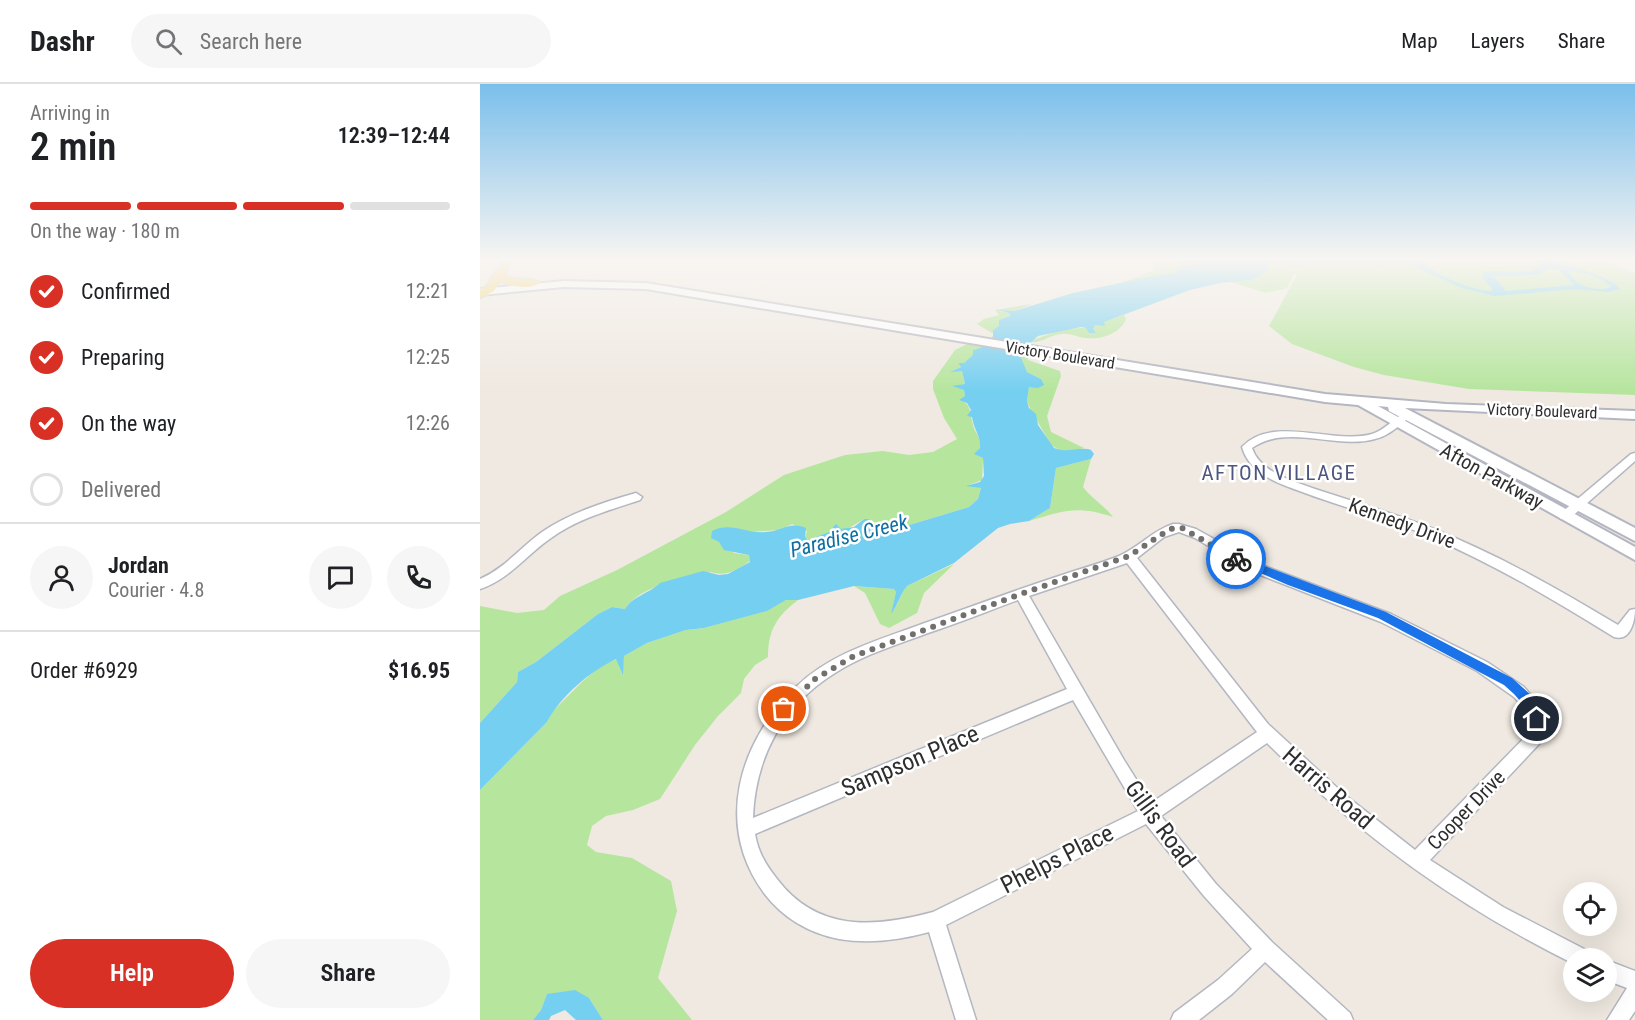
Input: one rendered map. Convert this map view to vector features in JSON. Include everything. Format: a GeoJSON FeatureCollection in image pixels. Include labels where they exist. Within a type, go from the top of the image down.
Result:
{"type":"FeatureCollection","features":[{"type":"Feature","properties":{"kind":"main road","name":"Victory Boulevard"},"geometry":{"type":"LineString","coordinates":[[759,304],[1044,349],[1295,394],[1635,408]]}},
{"type":"Feature","properties":{"kind":"main road","name":"Afton Parkway"},"geometry":{"type":"LineString","coordinates":[[1360,398],[1387,404],[1403,419],[1565,516],[1635,554]]}},
{"type":"Feature","properties":{"kind":"main road","name":"Afton Parkway"},"geometry":{"type":"LineString","coordinates":[[1360,398],[1635,535]]}},
{"type":"Feature","properties":{"kind":"main road","name":"Victory Boulevard"},"geometry":{"type":"LineString","coordinates":[[1387,404],[1635,415]]}},
{"type":"Feature","properties":{"kind":"street","name":"Kennedy Drive"},"geometry":{"type":"LineString","coordinates":[[1403,419],[1374,437],[1356,440],[1270,435],[1254,440],[1247,447],[1247,452],[1254,464],[1304,489],[1407,522],[1498,561],[1619,633],[1635,614]]}},
{"type":"Feature","properties":{"kind":"street"},"geometry":{"type":"LineString","coordinates":[[1565,516],[1632,461]]}},
{"type":"Feature","properties":{"kind":"street"},"geometry":{"type":"LineString","coordinates":[[480,584],[494,579],[512,567],[547,535],[599,509],[636,497]]}},
{"type":"Feature","properties":{"kind":"street","name":"Cooper Drive"},"geometry":{"type":"LineString","coordinates":[[745,830],[745,801],[750,772],[761,743],[784,709],[815,679],[832,667],[874,647],[1129,556],[1170,529],[1182,528],[1248,564],[1382,615],[1508,681],[1527,700],[1537,719],[1535,738],[1417,861]]}},
{"type":"Feature","properties":{"kind":"street","name":"Harris Road"},"geometry":{"type":"LineString","coordinates":[[1129,556],[1267,734],[1336,798],[1417,861],[1473,899],[1563,950]]}},
{"type":"Feature","properties":{"kind":"street","name":"Gillis Road"},"geometry":{"type":"LineString","coordinates":[[1021,594],[1076,692],[1149,813],[1209,890],[1265,949],[1343,1020]]}},
{"type":"Feature","properties":{"kind":"street","name":"Sampson Place"},"geometry":{"type":"LineString","coordinates":[[745,830],[1076,692]]}},
{"type":"Feature","properties":{"kind":"street","name":"Phelps Place"},"geometry":{"type":"LineString","coordinates":[[745,830],[755,864],[766,883],[806,919],[838,929],[867,933],[905,929],[935,921],[1149,813],[1267,734]]}},
{"type":"Feature","properties":{"kind":"street"},"geometry":{"type":"LineString","coordinates":[[935,921],[966,1020]]}},
{"type":"Feature","properties":{"kind":"street"},"geometry":{"type":"LineString","coordinates":[[1181,1020],[1241,976],[1265,949]]}},
{"type":"Feature","properties":{"kind":"street"},"geometry":{"type":"LineString","coordinates":[[1617,974],[1635,981]]}},
{"type":"Feature","properties":{"kind":"street"},"geometry":{"type":"LineString","coordinates":[[1617,1020],[1635,994]]}},
{"type":"Feature","properties":{"kind":"green space"},"geometry":{"type":"Polygon","coordinates":[[[1032,304],[1014,311],[999,311],[1009,313],[1010,316],[999,320],[999,326],[992,333],[977,324],[984,319],[999,315],[995,310],[1032,304]]]}},
{"type":"Feature","properties":{"kind":"green space"},"geometry":{"type":"Polygon","coordinates":[[[1281,304],[1635,304],[1635,395],[1469,389],[1384,375],[1354,367],[1292,344],[1269,326],[1281,304]]]}},
{"type":"Feature","properties":{"kind":"green space"},"geometry":{"type":"Polygon","coordinates":[[[1124,315],[1126,319],[1119,329],[1103,337],[1085,338],[1061,334],[1037,342],[1029,342],[1068,329],[1093,329],[1095,325],[1124,315]]]}},
{"type":"Feature","properties":{"kind":"green space"},"geometry":{"type":"Polygon","coordinates":[[[967,344],[986,345],[964,363],[958,363],[961,367],[952,371],[962,371],[965,384],[955,386],[964,390],[965,396],[962,400],[969,408],[980,440],[980,448],[975,454],[983,458],[982,480],[969,485],[981,488],[978,499],[969,507],[906,526],[882,529],[872,528],[868,524],[869,519],[864,519],[847,529],[829,532],[808,540],[805,537],[807,531],[792,524],[780,530],[745,532],[719,542],[734,553],[749,555],[750,561],[727,573],[711,572],[652,588],[632,601],[625,609],[612,607],[598,614],[536,662],[518,672],[517,682],[480,723],[480,606],[517,613],[544,610],[560,596],[617,570],[726,512],[784,475],[845,455],[883,451],[909,455],[933,452],[957,439],[944,418],[933,389],[933,381],[955,350],[967,344]]]}},
{"type":"Feature","properties":{"kind":"green space"},"geometry":{"type":"Polygon","coordinates":[[[1021,351],[1031,353],[1027,356],[1028,360],[1060,371],[1061,376],[1047,416],[1051,432],[1084,448],[1069,452],[1061,451],[1051,445],[1027,401],[1029,387],[1041,379],[1027,372],[1019,357],[1021,351]]]}},
{"type":"Feature","properties":{"kind":"green space"},"geometry":{"type":"Polygon","coordinates":[[[1091,459],[1083,487],[1113,517],[1079,510],[1052,514],[1029,521],[1050,508],[1056,468],[1091,459]]]}},
{"type":"Feature","properties":{"kind":"green space"},"geometry":{"type":"Polygon","coordinates":[[[954,564],[924,593],[917,613],[889,628],[880,624],[865,593],[854,586],[894,589],[896,592],[892,612],[907,586],[954,564]]]}},
{"type":"Feature","properties":{"kind":"green space"},"geometry":{"type":"Polygon","coordinates":[[[786,600],[798,600],[784,612],[775,624],[768,647],[768,657],[755,665],[744,679],[741,693],[718,716],[695,745],[660,799],[633,810],[606,816],[592,826],[587,845],[596,852],[632,858],[671,881],[677,911],[658,978],[692,1020],[603,1020],[589,998],[547,994],[541,1010],[533,1020],[480,1020],[480,790],[547,722],[552,712],[602,665],[617,659],[622,673],[624,656],[647,643],[686,630],[704,628],[766,611],[786,600]]]}},
{"type":"Feature","properties":{"kind":"water","name":"Paradise Creek"},"geometry":{"type":"Polygon","coordinates":[[[1038,304],[1153,304],[1104,322],[1105,326],[1095,325],[1093,329],[1096,333],[1089,333],[1086,328],[1081,327],[1038,336],[1019,353],[1027,372],[1041,379],[1044,385],[1038,388],[1029,387],[1027,401],[1029,408],[1036,414],[1038,425],[1054,448],[1059,450],[1086,449],[1091,450],[1094,454],[1091,459],[1056,468],[1050,508],[1029,521],[998,528],[954,563],[907,586],[891,614],[896,592],[894,589],[854,586],[798,600],[786,600],[767,611],[704,628],[686,630],[647,643],[624,656],[623,675],[616,659],[596,670],[577,686],[560,703],[547,722],[480,790],[480,723],[517,682],[518,672],[536,662],[598,614],[612,607],[625,609],[660,583],[703,571],[719,575],[728,574],[750,562],[749,555],[724,550],[719,542],[711,538],[712,531],[732,527],[766,532],[800,526],[806,528],[805,537],[808,540],[829,532],[836,524],[841,529],[854,527],[864,519],[869,519],[868,524],[872,528],[906,526],[969,507],[978,499],[981,488],[966,486],[980,482],[984,476],[983,458],[974,454],[980,448],[980,444],[972,417],[967,416],[971,410],[967,403],[959,400],[965,396],[964,390],[952,386],[945,387],[965,384],[962,371],[950,372],[961,367],[958,363],[964,363],[973,355],[973,350],[989,342],[993,336],[993,330],[999,326],[999,320],[1010,316],[1009,313],[998,310],[1014,311],[1038,304]]]}},
{"type":"Feature","properties":{"kind":"water"},"geometry":{"type":"Polygon","coordinates":[[[575,990],[589,998],[603,1020],[576,1020],[565,1010],[551,1016],[549,1020],[533,1020],[541,1010],[547,994],[575,990]]]}},
{"type":"Feature","properties":{"kind":"way so far"},"geometry":{"type":"LineString","coordinates":[[784,709],[801,690],[815,679],[854,656],[1129,556],[1170,529],[1182,528],[1236,559]]}},
{"type":"Feature","properties":{"kind":"district","name":"AFTON VILLAGE"},"geometry":{"type":"Point","coordinates":[1279,473]}},
{"type":"Feature","properties":{"kind":"route"},"geometry":{"type":"LineString","coordinates":[[1236,559],[1382,615],[1508,681],[1527,700],[1537,719]]}}]}
